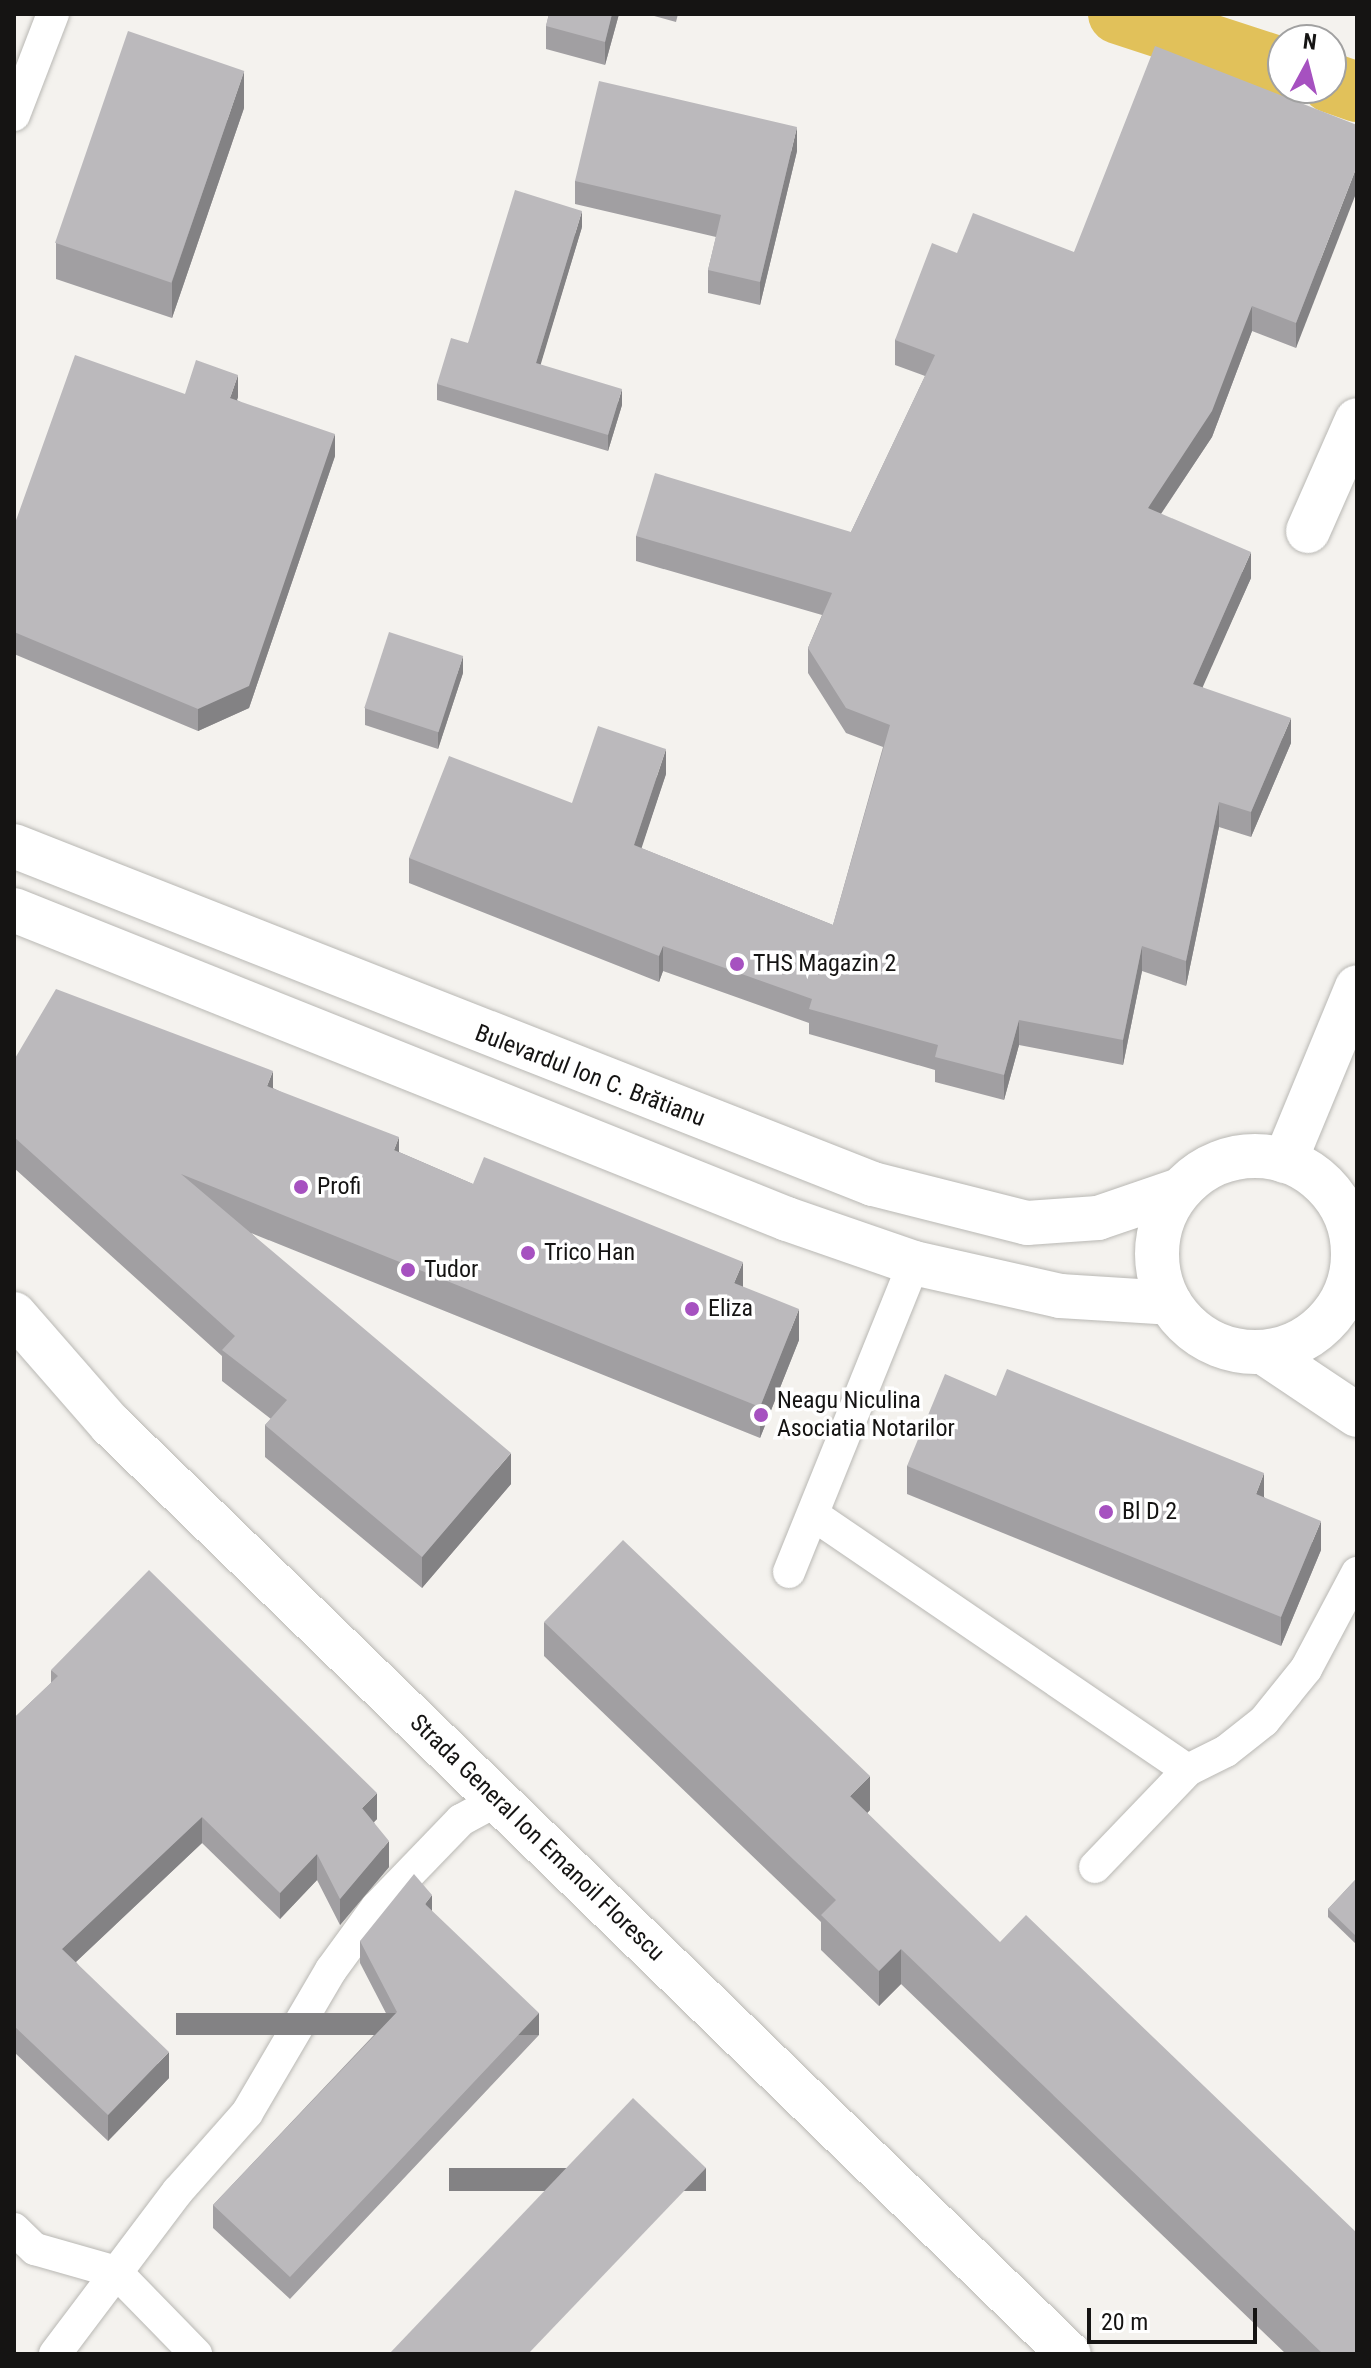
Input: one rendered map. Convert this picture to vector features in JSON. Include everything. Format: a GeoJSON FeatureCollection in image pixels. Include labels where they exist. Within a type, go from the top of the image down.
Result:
{"type":"FeatureCollection","features":[{"type":"Feature","properties":{"kind":"main road"},"geometry":{"type":"LineString","coordinates":[[1308,531],[1357,420]]}},
{"type":"Feature","properties":{"kind":"main road","name":"Bulevardul Ion C. Brătianu"},"geometry":{"type":"LineString","coordinates":[[14,846],[873,1184],[1027,1223],[1098,1218],[1180,1190]]}},
{"type":"Feature","properties":{"kind":"main road"},"geometry":{"type":"LineString","coordinates":[[14,910],[787,1219],[914,1263],[1060,1296],[1170,1303]]}},
{"type":"Feature","properties":{"kind":"main road"},"geometry":{"type":"LineString","coordinates":[[1285,1161],[1357,987]]}},
{"type":"Feature","properties":{"kind":"main road"},"geometry":{"type":"LineString","coordinates":[[1253,1155],[1285,1161],[1318,1179],[1345,1214],[1353,1251],[1352,1295],[1317,1330],[1284,1348],[1263,1352],[1213,1343],[1189,1326],[1170,1303],[1159,1277],[1157,1241],[1166,1210],[1180,1190],[1205,1168],[1228,1159],[1253,1155]]}},
{"type":"Feature","properties":{"kind":"main road","name":"Strada General Ion Emanoil Florescu"},"geometry":{"type":"LineString","coordinates":[[14,1314],[111,1425],[1069,2354]]}},
{"type":"Feature","properties":{"kind":"main road"},"geometry":{"type":"LineString","coordinates":[[1263,1352],[1357,1415]]}},
{"type":"Feature","properties":{"kind":"lane"},"geometry":{"type":"LineString","coordinates":[[14,115],[53,14]]}},
{"type":"Feature","properties":{"kind":"lane"},"geometry":{"type":"LineString","coordinates":[[789,1572],[815,1516],[914,1263]]}},
{"type":"Feature","properties":{"kind":"lane"},"geometry":{"type":"LineString","coordinates":[[815,1516],[1188,1770]]}},
{"type":"Feature","properties":{"kind":"lane"},"geometry":{"type":"LineString","coordinates":[[1095,1867],[1188,1770],[1226,1751],[1264,1721],[1306,1669],[1357,1573]]}},
{"type":"Feature","properties":{"kind":"lane"},"geometry":{"type":"LineString","coordinates":[[55,2354],[116,2272],[247,2113],[331,1970],[377,1907],[461,1820],[498,1800]]}},
{"type":"Feature","properties":{"kind":"lane"},"geometry":{"type":"LineString","coordinates":[[14,2229],[35,2249],[116,2272],[196,2354]]}},
{"type":"Feature","properties":{"kind":"building"},"geometry":{"type":"Polygon","coordinates":[[[549,14],[612,14],[605,42],[546,26],[549,14]]]}},
{"type":"Feature","properties":{"kind":"building"},"geometry":{"type":"Polygon","coordinates":[[[128,31],[244,71],[171,283],[55,243],[128,31]]]}},
{"type":"Feature","properties":{"kind":"building"},"geometry":{"type":"Polygon","coordinates":[[[1155,46],[1267,90],[1267,104],[1303,104],[1357,125],[1357,166],[1296,323],[1252,306],[1212,411],[1148,508],[1251,552],[1193,684],[1291,718],[1251,812],[1219,802],[1186,961],[1142,946],[1123,1040],[1019,1020],[1004,1075],[935,1057],[938,1045],[809,1009],[812,999],[663,946],[659,956],[409,858],[449,756],[572,803],[598,726],[666,749],[634,845],[833,925],[890,725],[846,708],[808,648],[832,593],[636,536],[655,473],[851,532],[935,355],[895,340],[932,243],[957,253],[973,213],[1074,252],[1155,46]]]}},
{"type":"Feature","properties":{"kind":"building"},"geometry":{"type":"Polygon","coordinates":[[[599,81],[797,127],[760,282],[708,270],[721,215],[575,181],[599,81]]]}},
{"type":"Feature","properties":{"kind":"building"},"geometry":{"type":"Polygon","coordinates":[[[515,190],[582,211],[536,363],[622,389],[608,435],[437,384],[451,338],[468,343],[515,190]]]}},
{"type":"Feature","properties":{"kind":"building"},"geometry":{"type":"Polygon","coordinates":[[[75,355],[185,394],[196,360],[238,375],[230,398],[335,434],[249,686],[198,709],[14,632],[14,526],[75,355]]]}},
{"type":"Feature","properties":{"kind":"building"},"geometry":{"type":"Polygon","coordinates":[[[389,632],[463,656],[438,732],[364,708],[389,632]]]}},
{"type":"Feature","properties":{"kind":"building"},"geometry":{"type":"Polygon","coordinates":[[[56,989],[273,1071],[267,1086],[399,1137],[394,1150],[473,1184],[484,1157],[743,1262],[734,1283],[799,1309],[760,1407],[181,1174],[511,1453],[422,1557],[265,1425],[287,1400],[222,1350],[235,1336],[14,1137],[14,1060],[56,989]]]}},
{"type":"Feature","properties":{"kind":"building","name":"Bl D 2"},"geometry":{"type":"Polygon","coordinates":[[[1007,1369],[1264,1473],[1256,1494],[1321,1521],[1281,1617],[907,1466],[945,1374],[996,1396],[1007,1369]]]}},
{"type":"Feature","properties":{"kind":"building"},"geometry":{"type":"Polygon","coordinates":[[[623,1540],[870,1776],[850,1796],[1000,1942],[1026,1915],[1357,2233],[1357,2354],[1323,2354],[901,1949],[879,1971],[821,1915],[836,1900],[544,1622],[623,1540]]]}},
{"type":"Feature","properties":{"kind":"building"},"geometry":{"type":"Polygon","coordinates":[[[149,1570],[377,1793],[362,1808],[389,1841],[340,1899],[317,1854],[280,1893],[202,1817],[62,1949],[169,2052],[108,2115],[14,2026],[14,1718],[58,1676],[51,1670],[149,1570]]]}},
{"type":"Feature","properties":{"kind":"building"},"geometry":{"type":"Polygon","coordinates":[[[414,1874],[432,1895],[425,1904],[539,2013],[290,2277],[213,2205],[397,2012],[360,1941],[414,1874]]]}},
{"type":"Feature","properties":{"kind":"building"},"geometry":{"type":"Polygon","coordinates":[[[1357,1878],[1357,1937],[1328,1909],[1357,1878]]]}},
{"type":"Feature","properties":{"kind":"building"},"geometry":{"type":"Polygon","coordinates":[[[633,2098],[706,2168],[528,2354],[389,2354],[633,2098]]]}},
{"type":"Feature","properties":{"kind":"waterway"},"geometry":{"type":"LineString","coordinates":[[1118,14],[1267,63]]}},
{"type":"Feature","properties":{"kind":"waterway"},"geometry":{"type":"LineString","coordinates":[[1347,89],[1357,92]]}},
{"type":"Feature","properties":{"kind":"place","name":"THS Magazin 2"},"geometry":{"type":"Point","coordinates":[737,964]}},
{"type":"Feature","properties":{"kind":"place","name":"Profi"},"geometry":{"type":"Point","coordinates":[301,1187]}},
{"type":"Feature","properties":{"kind":"place","name":"Trico Han"},"geometry":{"type":"Point","coordinates":[528,1253]}},
{"type":"Feature","properties":{"kind":"place","name":"Tudor"},"geometry":{"type":"Point","coordinates":[408,1270]}},
{"type":"Feature","properties":{"kind":"place","name":"Eliza"},"geometry":{"type":"Point","coordinates":[692,1309]}},
{"type":"Feature","properties":{"kind":"place","name":"Neagu Niculina Asociatia Notarilor"},"geometry":{"type":"Point","coordinates":[761,1415]}},
{"type":"Feature","properties":{"kind":"place","name":"Bl D 2"},"geometry":{"type":"Point","coordinates":[1106,1512]}}]}
